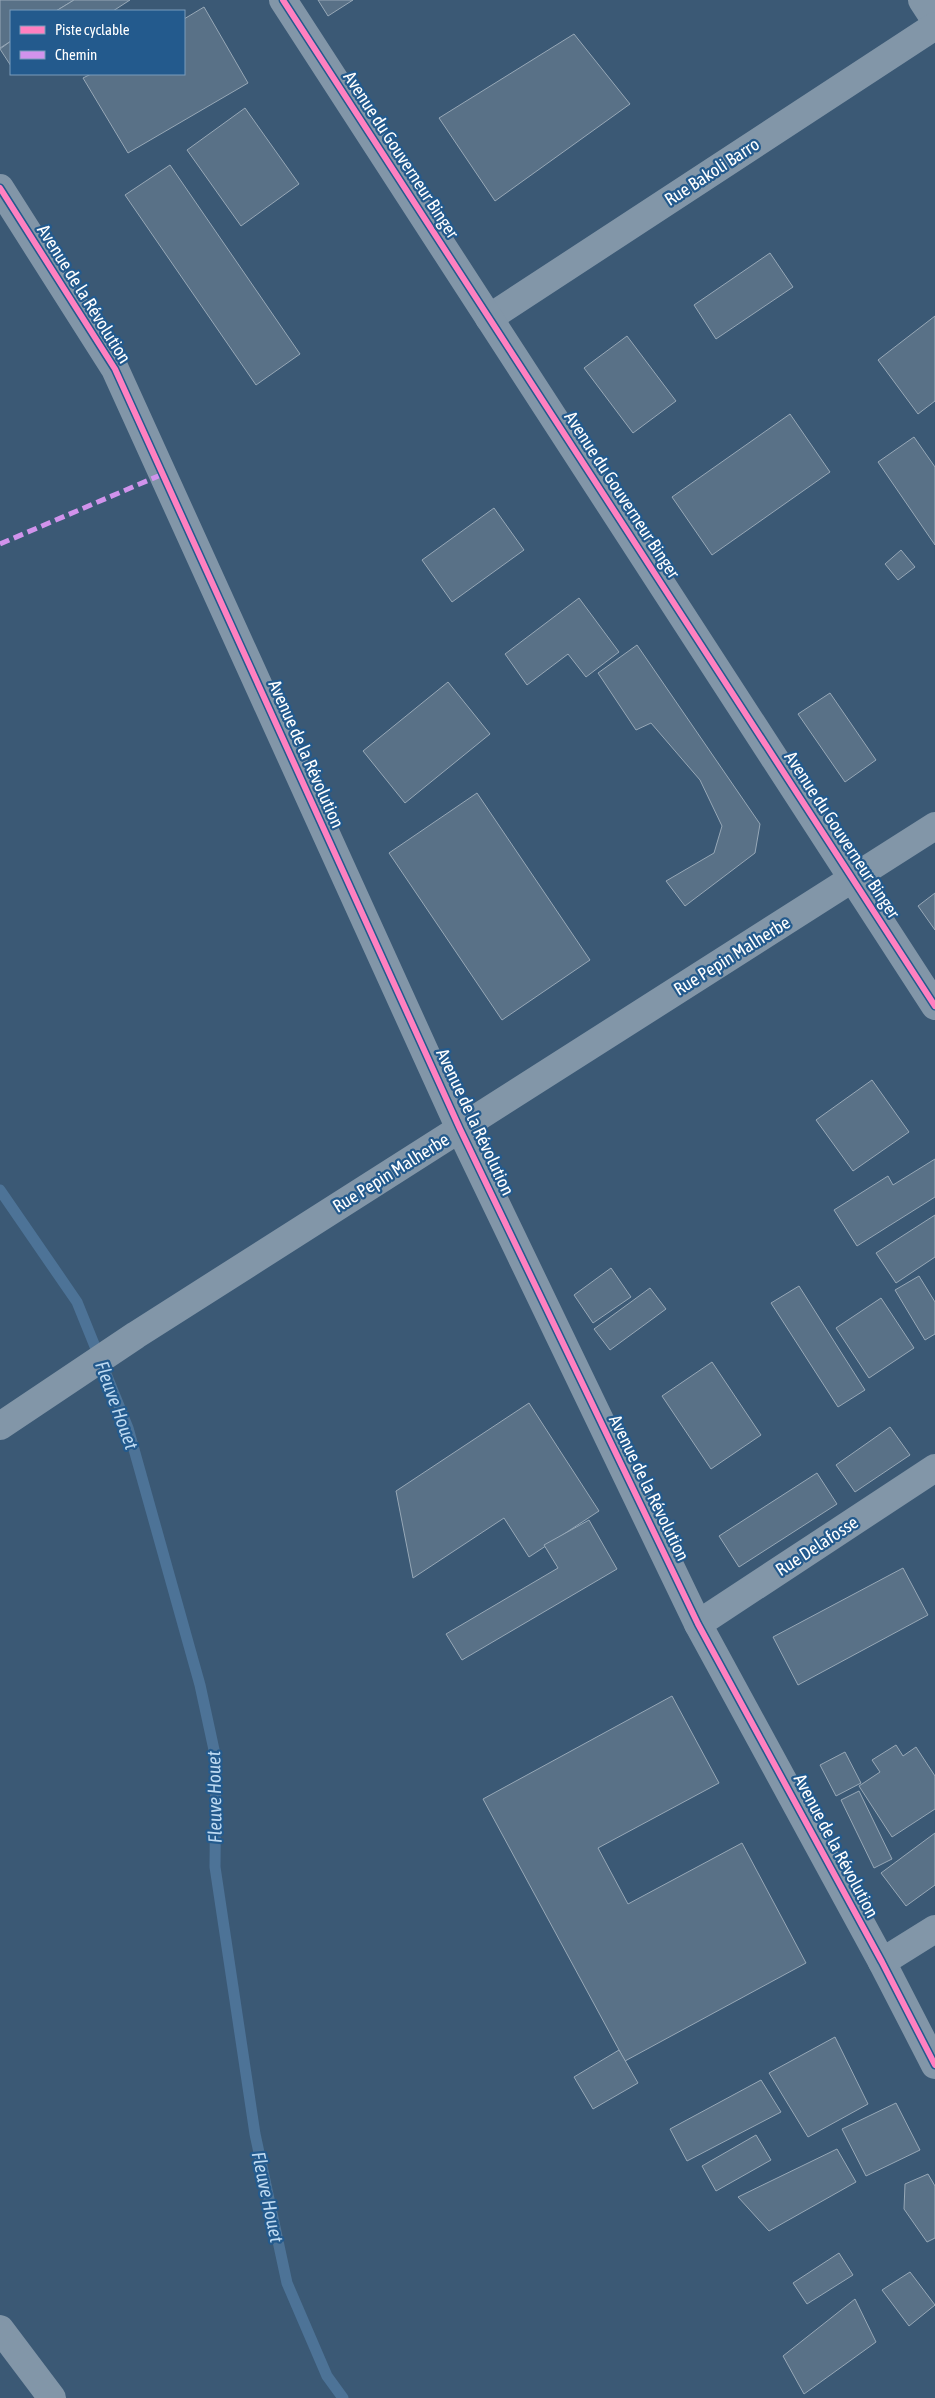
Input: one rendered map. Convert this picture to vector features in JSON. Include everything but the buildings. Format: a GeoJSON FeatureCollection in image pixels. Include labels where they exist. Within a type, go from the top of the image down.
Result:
{"type":"FeatureCollection","features":[{"type":"Feature","properties":{"kind":"street","name":"Avenue du Gouverneur Binger"},"geometry":{"type":"LineString","coordinates":[[283,0],[935,1006]]}},
{"type":"Feature","properties":{"kind":"street"},"geometry":{"type":"LineString","coordinates":[[922,0],[935,20]]}},
{"type":"Feature","properties":{"kind":"street","name":"Rue Bakoli Barro"},"geometry":{"type":"LineString","coordinates":[[489,318],[935,26]]}},
{"type":"Feature","properties":{"kind":"street","name":"Avenue de la Révolution"},"geometry":{"type":"LineString","coordinates":[[0,188],[115,369],[460,1129],[698,1624],[882,1962],[935,2065]]}},
{"type":"Feature","properties":{"kind":"street","name":"Rue Pepin Malherbe"},"geometry":{"type":"LineString","coordinates":[[0,1426],[136,1335],[935,826]]}},
{"type":"Feature","properties":{"kind":"street","name":"Rue Delafosse"},"geometry":{"type":"LineString","coordinates":[[698,1624],[935,1468]]}},
{"type":"Feature","properties":{"kind":"street"},"geometry":{"type":"LineString","coordinates":[[882,1962],[935,1929]]}},
{"type":"Feature","properties":{"kind":"street"},"geometry":{"type":"LineString","coordinates":[[0,2329],[52,2398]]}},
{"type":"Feature","properties":{"kind":"waterway","name":"Fleuve Houet"},"geometry":{"type":"LineString","coordinates":[[0,1190],[77,1302],[128,1428],[200,1685],[216,1759],[215,1867],[255,2134],[287,2283],[327,2376],[343,2398]]}},
{"type":"Feature","properties":{"kind":"marked path"},"geometry":{"type":"LineString","coordinates":[[0,544],[163,474]]}},
{"type":"Feature","properties":{"kind":"cycle path"},"geometry":{"type":"LineString","coordinates":[[283,0],[935,1006]]}},
{"type":"Feature","properties":{"kind":"cycle path"},"geometry":{"type":"LineString","coordinates":[[0,188],[115,369],[460,1129],[698,1624],[882,1962],[935,2065]]}}]}
